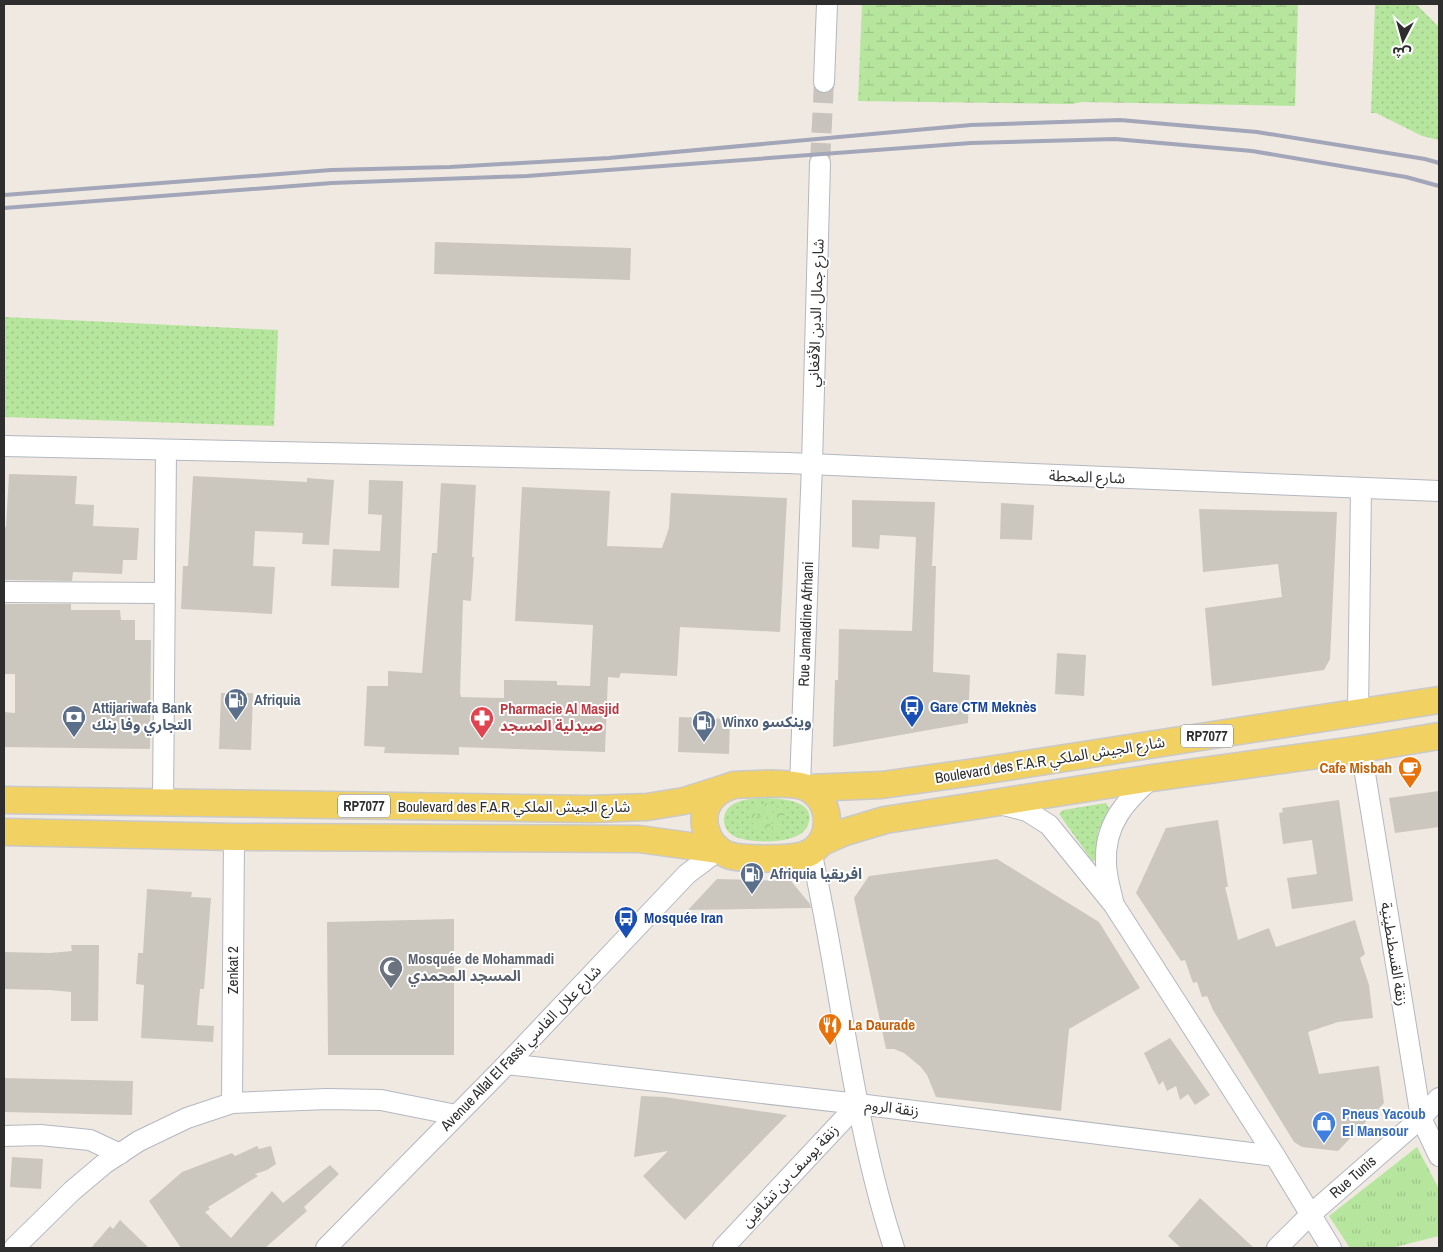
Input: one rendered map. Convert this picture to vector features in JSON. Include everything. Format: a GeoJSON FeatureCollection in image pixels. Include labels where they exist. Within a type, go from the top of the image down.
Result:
{"type":"FeatureCollection","features":[{"type":"Feature","properties":{"kind":"main road","name":"Boulevard des F.A.R شارع الجيش الملكي"},"geometry":{"type":"LineString","coordinates":[[4,800],[163,804],[590,809],[656,805],[684,801],[734,785],[804,787],[891,784],[1439,700]]}},
{"type":"Feature","properties":{"kind":"main road","name":"Boulevard des F.A.R شارع الجيش الملكي"},"geometry":{"type":"LineString","coordinates":[[4,832],[234,837],[639,839],[719,850],[741,857],[792,857],[803,856],[845,832],[885,820],[1439,736]]}},
{"type":"Feature","properties":{"kind":"main road"},"geometry":{"type":"LineString","coordinates":[[804,787],[819,796],[826,807],[827,831],[816,847]]}},
{"type":"Feature","properties":{"kind":"main road"},"geometry":{"type":"LineString","coordinates":[[719,850],[711,842],[704,820],[707,808],[713,797],[722,789]]}},
{"type":"Feature","properties":{"kind":"street"},"geometry":{"type":"LineString","coordinates":[[824,82],[827,4]]}},
{"type":"Feature","properties":{"kind":"street","name":"شارع جمال الدين الأفغاني"},"geometry":{"type":"LineString","coordinates":[[812,464],[820,163]]}},
{"type":"Feature","properties":{"kind":"street","name":"شارع المحطة"},"geometry":{"type":"LineString","coordinates":[[4,446],[812,464],[1439,491]]}},
{"type":"Feature","properties":{"kind":"street"},"geometry":{"type":"LineString","coordinates":[[163,804],[166,450]]}},
{"type":"Feature","properties":{"kind":"street","name":"Rue Jamaldine Afrhani"},"geometry":{"type":"LineString","coordinates":[[804,787],[812,464]]}},
{"type":"Feature","properties":{"kind":"street"},"geometry":{"type":"LineString","coordinates":[[1358,712],[1362,488]]}},
{"type":"Feature","properties":{"kind":"street"},"geometry":{"type":"LineString","coordinates":[[4,592],[164,593]]}},
{"type":"Feature","properties":{"kind":"street","name":"زنقة القسطنطينية"},"geometry":{"type":"LineString","coordinates":[[1361,749],[1420,1118],[1439,1156]]}},
{"type":"Feature","properties":{"kind":"street"},"geometry":{"type":"LineString","coordinates":[[1114,905],[1106,864],[1108,835],[1122,806],[1152,778]]}},
{"type":"Feature","properties":{"kind":"street"},"geometry":{"type":"LineString","coordinates":[[998,803],[1027,811],[1049,825],[1114,905],[1275,1156],[1331,1248]]}},
{"type":"Feature","properties":{"kind":"street","name":"Zenkat 2"},"geometry":{"type":"LineString","coordinates":[[232,1103],[234,837]]}},
{"type":"Feature","properties":{"kind":"street"},"geometry":{"type":"LineString","coordinates":[[816,847],[858,1104],[882,1211],[894,1248]]}},
{"type":"Feature","properties":{"kind":"street","name":"Avenue Allal El Fassi شارع علال الفاسي"},"geometry":{"type":"LineString","coordinates":[[326,1248],[508,1064],[687,874],[719,850]]}},
{"type":"Feature","properties":{"kind":"street","name":"زنقة الروم"},"geometry":{"type":"LineString","coordinates":[[508,1064],[858,1104],[1275,1156]]}},
{"type":"Feature","properties":{"kind":"street","name":"Rue Tunis"},"geometry":{"type":"LineString","coordinates":[[1278,1248],[1310,1214],[1420,1118],[1439,1098]]}},
{"type":"Feature","properties":{"kind":"street"},"geometry":{"type":"LineString","coordinates":[[14,1248],[72,1191],[139,1141],[187,1118],[232,1103],[327,1099],[381,1100],[456,1115]]}},
{"type":"Feature","properties":{"kind":"street","name":"زنقة يوسف بن تشافين"},"geometry":{"type":"LineString","coordinates":[[723,1248],[858,1104]]}},
{"type":"Feature","properties":{"kind":"street"},"geometry":{"type":"LineString","coordinates":[[4,1136],[40,1136],[90,1140],[120,1154]]}},
{"type":"Feature","properties":{"kind":"green space"},"geometry":{"type":"Polygon","coordinates":[[[862,4],[1298,4],[1295,106],[1082,102],[1072,104],[858,101],[862,4]]]}},
{"type":"Feature","properties":{"kind":"green space"},"geometry":{"type":"Polygon","coordinates":[[[1375,4],[1416,4],[1439,27],[1439,140],[1422,136],[1376,113],[1371,113],[1375,4]]]}},
{"type":"Feature","properties":{"kind":"green space"},"geometry":{"type":"Polygon","coordinates":[[[4,317],[278,330],[274,426],[4,417],[4,317]]]}},
{"type":"Feature","properties":{"kind":"green space"},"geometry":{"type":"Polygon","coordinates":[[[758,798],[774,798],[802,805],[808,810],[810,817],[807,827],[802,833],[784,840],[761,841],[741,839],[734,836],[725,826],[724,817],[728,808],[738,802],[758,798]]]}},
{"type":"Feature","properties":{"kind":"green space"},"geometry":{"type":"Polygon","coordinates":[[[765,803],[770,805],[774,816],[777,815],[775,807],[780,808],[783,812],[786,811],[787,814],[781,817],[781,826],[775,833],[771,833],[773,822],[769,829],[764,828],[766,824],[763,823],[757,830],[751,830],[748,827],[754,823],[746,822],[746,819],[750,818],[748,814],[751,810],[759,819],[756,810],[757,804],[763,810],[764,819],[768,819],[765,803]]]}},
{"type":"Feature","properties":{"kind":"green space"},"geometry":{"type":"Polygon","coordinates":[[[1106,803],[1109,808],[1098,832],[1095,860],[1093,862],[1059,814],[1063,810],[1106,803]]]}},
{"type":"Feature","properties":{"kind":"green space"},"geometry":{"type":"Polygon","coordinates":[[[1417,1147],[1439,1189],[1439,1236],[1391,1248],[1350,1248],[1329,1216],[1417,1147]]]}},
{"type":"Feature","properties":{"kind":"building"},"geometry":{"type":"Polygon","coordinates":[[[435,242],[631,248],[630,280],[434,274],[435,242]]]}},
{"type":"Feature","properties":{"kind":"building"},"geometry":{"type":"Polygon","coordinates":[[[9,474],[77,476],[75,504],[94,505],[93,526],[139,528],[137,560],[123,560],[122,574],[73,572],[72,581],[4,580],[4,527],[6,527],[9,474]]]}},
{"type":"Feature","properties":{"kind":"building"},"geometry":{"type":"Polygon","coordinates":[[[193,476],[307,482],[307,478],[334,480],[329,545],[302,544],[303,533],[255,531],[253,566],[275,567],[272,614],[181,609],[183,566],[188,566],[193,476]]]}},
{"type":"Feature","properties":{"kind":"building"},"geometry":{"type":"Polygon","coordinates":[[[369,480],[403,481],[399,588],[331,586],[333,549],[380,551],[382,515],[368,514],[369,480]]]}},
{"type":"Feature","properties":{"kind":"building"},"geometry":{"type":"Polygon","coordinates":[[[441,483],[476,485],[471,601],[463,600],[461,697],[504,698],[504,680],[557,681],[557,685],[590,686],[593,625],[515,621],[522,487],[610,491],[607,546],[662,548],[669,528],[671,493],[787,498],[780,632],[680,627],[677,676],[621,673],[619,678],[608,677],[605,752],[459,747],[459,755],[384,753],[385,747],[364,746],[367,686],[388,686],[388,671],[422,673],[432,553],[437,553],[441,483]]]}},
{"type":"Feature","properties":{"kind":"building"},"geometry":{"type":"Polygon","coordinates":[[[852,500],[935,502],[932,566],[936,566],[933,672],[970,675],[968,723],[833,747],[835,680],[838,680],[839,629],[912,631],[916,537],[880,535],[879,549],[852,547],[852,500]]]}},
{"type":"Feature","properties":{"kind":"building"},"geometry":{"type":"Polygon","coordinates":[[[1001,503],[1034,505],[1032,540],[1000,539],[1001,503]]]}},
{"type":"Feature","properties":{"kind":"building"},"geometry":{"type":"Polygon","coordinates":[[[1199,509],[1337,512],[1330,659],[1324,670],[1212,686],[1205,608],[1282,597],[1278,564],[1203,572],[1199,509]]]}},
{"type":"Feature","properties":{"kind":"building"},"geometry":{"type":"Polygon","coordinates":[[[4,604],[71,604],[71,610],[120,610],[121,620],[135,620],[135,640],[151,640],[150,749],[4,747],[4,712],[15,713],[15,674],[4,674],[4,604]]]}},
{"type":"Feature","properties":{"kind":"building"},"geometry":{"type":"Polygon","coordinates":[[[1057,653],[1086,655],[1084,696],[1055,694],[1057,653]]]}},
{"type":"Feature","properties":{"kind":"building","name":"Afriquia"},"geometry":{"type":"Polygon","coordinates":[[[221,693],[253,693],[251,750],[219,749],[221,693]]]}},
{"type":"Feature","properties":{"kind":"building","name":"Winxo وينكسو"},"geometry":{"type":"Polygon","coordinates":[[[679,717],[730,719],[729,754],[678,752],[679,717]]]}},
{"type":"Feature","properties":{"kind":"building"},"geometry":{"type":"Polygon","coordinates":[[[1439,791],[1439,827],[1395,833],[1389,798],[1439,791]]]}},
{"type":"Feature","properties":{"kind":"building"},"geometry":{"type":"Polygon","coordinates":[[[1339,800],[1353,901],[1292,909],[1287,878],[1317,874],[1312,840],[1283,844],[1279,813],[1283,812],[1282,808],[1339,800]]]}},
{"type":"Feature","properties":{"kind":"building"},"geometry":{"type":"Polygon","coordinates":[[[1218,820],[1228,887],[1225,887],[1238,940],[1269,928],[1276,947],[1355,920],[1365,954],[1360,958],[1369,985],[1373,1018],[1338,1022],[1308,1032],[1319,1074],[1379,1066],[1384,1103],[1338,1151],[1302,1147],[1294,1142],[1213,1010],[1207,996],[1202,997],[1197,982],[1193,983],[1185,960],[1181,961],[1136,893],[1166,828],[1218,820]]]}},
{"type":"Feature","properties":{"kind":"building"},"geometry":{"type":"Polygon","coordinates":[[[997,859],[1099,922],[1140,988],[1069,1029],[1061,1111],[936,1097],[927,1075],[921,1067],[904,1053],[894,1049],[886,1049],[854,898],[869,876],[997,859]]]}},
{"type":"Feature","properties":{"kind":"building","name":"Afriquia افريقيا"},"geometry":{"type":"Polygon","coordinates":[[[717,879],[791,881],[810,904],[811,908],[688,910],[717,879]]]}},
{"type":"Feature","properties":{"kind":"building"},"geometry":{"type":"Polygon","coordinates":[[[147,889],[192,892],[191,897],[211,898],[204,989],[200,989],[197,1025],[214,1026],[213,1042],[141,1038],[144,985],[136,984],[138,953],[143,953],[147,889]]]}},
{"type":"Feature","properties":{"kind":"building","name":"Mosquée de Mohammadi المسجد المحمدي"},"geometry":{"type":"Polygon","coordinates":[[[454,919],[454,1055],[328,1055],[327,922],[454,919]]]}},
{"type":"Feature","properties":{"kind":"building"},"geometry":{"type":"Polygon","coordinates":[[[71,945],[99,945],[98,1021],[71,1021],[71,992],[4,989],[4,952],[50,953],[72,951],[71,945]]]}},
{"type":"Feature","properties":{"kind":"building"},"geometry":{"type":"Polygon","coordinates":[[[1170,1038],[1210,1095],[1195,1105],[1188,1094],[1180,1100],[1176,1086],[1167,1091],[1163,1081],[1159,1085],[1144,1053],[1170,1038]]]}},
{"type":"Feature","properties":{"kind":"building"},"geometry":{"type":"Polygon","coordinates":[[[4,1078],[133,1081],[132,1115],[4,1112],[4,1078]]]}},
{"type":"Feature","properties":{"kind":"building"},"geometry":{"type":"Polygon","coordinates":[[[641,1096],[664,1097],[787,1115],[685,1220],[643,1176],[668,1151],[634,1157],[641,1096]]]}},
{"type":"Feature","properties":{"kind":"building"},"geometry":{"type":"Polygon","coordinates":[[[257,1146],[259,1149],[271,1146],[276,1164],[267,1170],[255,1174],[258,1176],[208,1207],[210,1209],[205,1212],[231,1238],[272,1191],[283,1203],[330,1165],[339,1174],[304,1207],[307,1211],[265,1248],[181,1248],[149,1201],[182,1172],[232,1153],[235,1156],[257,1146]]]}},
{"type":"Feature","properties":{"kind":"building"},"geometry":{"type":"Polygon","coordinates":[[[12,1157],[43,1159],[41,1189],[10,1187],[12,1157]]]}},
{"type":"Feature","properties":{"kind":"building"},"geometry":{"type":"Polygon","coordinates":[[[1200,1198],[1254,1248],[1181,1248],[1168,1236],[1200,1198]]]}},
{"type":"Feature","properties":{"kind":"building"},"geometry":{"type":"Polygon","coordinates":[[[120,1220],[149,1248],[91,1248],[110,1226],[113,1229],[120,1220]]]}},
{"type":"Feature","properties":{"kind":"tunnel"},"geometry":{"type":"LineString","coordinates":[[820,163],[824,82]]}},
{"type":"Feature","properties":{"kind":"railway"},"geometry":{"type":"LineString","coordinates":[[4,195],[331,170],[450,167],[609,158],[971,125],[1120,120],[1257,132],[1425,159],[1439,163]]}},
{"type":"Feature","properties":{"kind":"railway"},"geometry":{"type":"LineString","coordinates":[[4,208],[332,183],[527,176],[971,143],[1115,139],[1252,151],[1406,177],[1439,186]]}},
{"type":"Feature","properties":{"kind":"place","name":"Afriquia"},"geometry":{"type":"Point","coordinates":[236,721]}},
{"type":"Feature","properties":{"kind":"place","name":"Gare CTM Meknès"},"geometry":{"type":"Point","coordinates":[912,728]}},
{"type":"Feature","properties":{"kind":"place","name":"Attijariwafa Bank التجاري وفا بنك"},"geometry":{"type":"Point","coordinates":[74,738]}},
{"type":"Feature","properties":{"kind":"place","name":"Pharmacie Al Masjid صيدلية المسجد"},"geometry":{"type":"Point","coordinates":[482,739]}},
{"type":"Feature","properties":{"kind":"place","name":"Winxo وينكسو"},"geometry":{"type":"Point","coordinates":[704,743]}},
{"type":"Feature","properties":{"kind":"place","name":"Cafe Misbah"},"geometry":{"type":"Point","coordinates":[1410,789]}},
{"type":"Feature","properties":{"kind":"place","name":"Afriquia افريقيا"},"geometry":{"type":"Point","coordinates":[752,895]}},
{"type":"Feature","properties":{"kind":"place","name":"Mosquée Iran"},"geometry":{"type":"Point","coordinates":[626,939]}},
{"type":"Feature","properties":{"kind":"place","name":"Mosquée de Mohammadi المسجد المحمدي"},"geometry":{"type":"Point","coordinates":[391,989]}},
{"type":"Feature","properties":{"kind":"place","name":"La Daurade"},"geometry":{"type":"Point","coordinates":[830,1046]}},
{"type":"Feature","properties":{"kind":"place","name":"Pneus Yacoub El Mansour"},"geometry":{"type":"Point","coordinates":[1324,1144]}}]}
